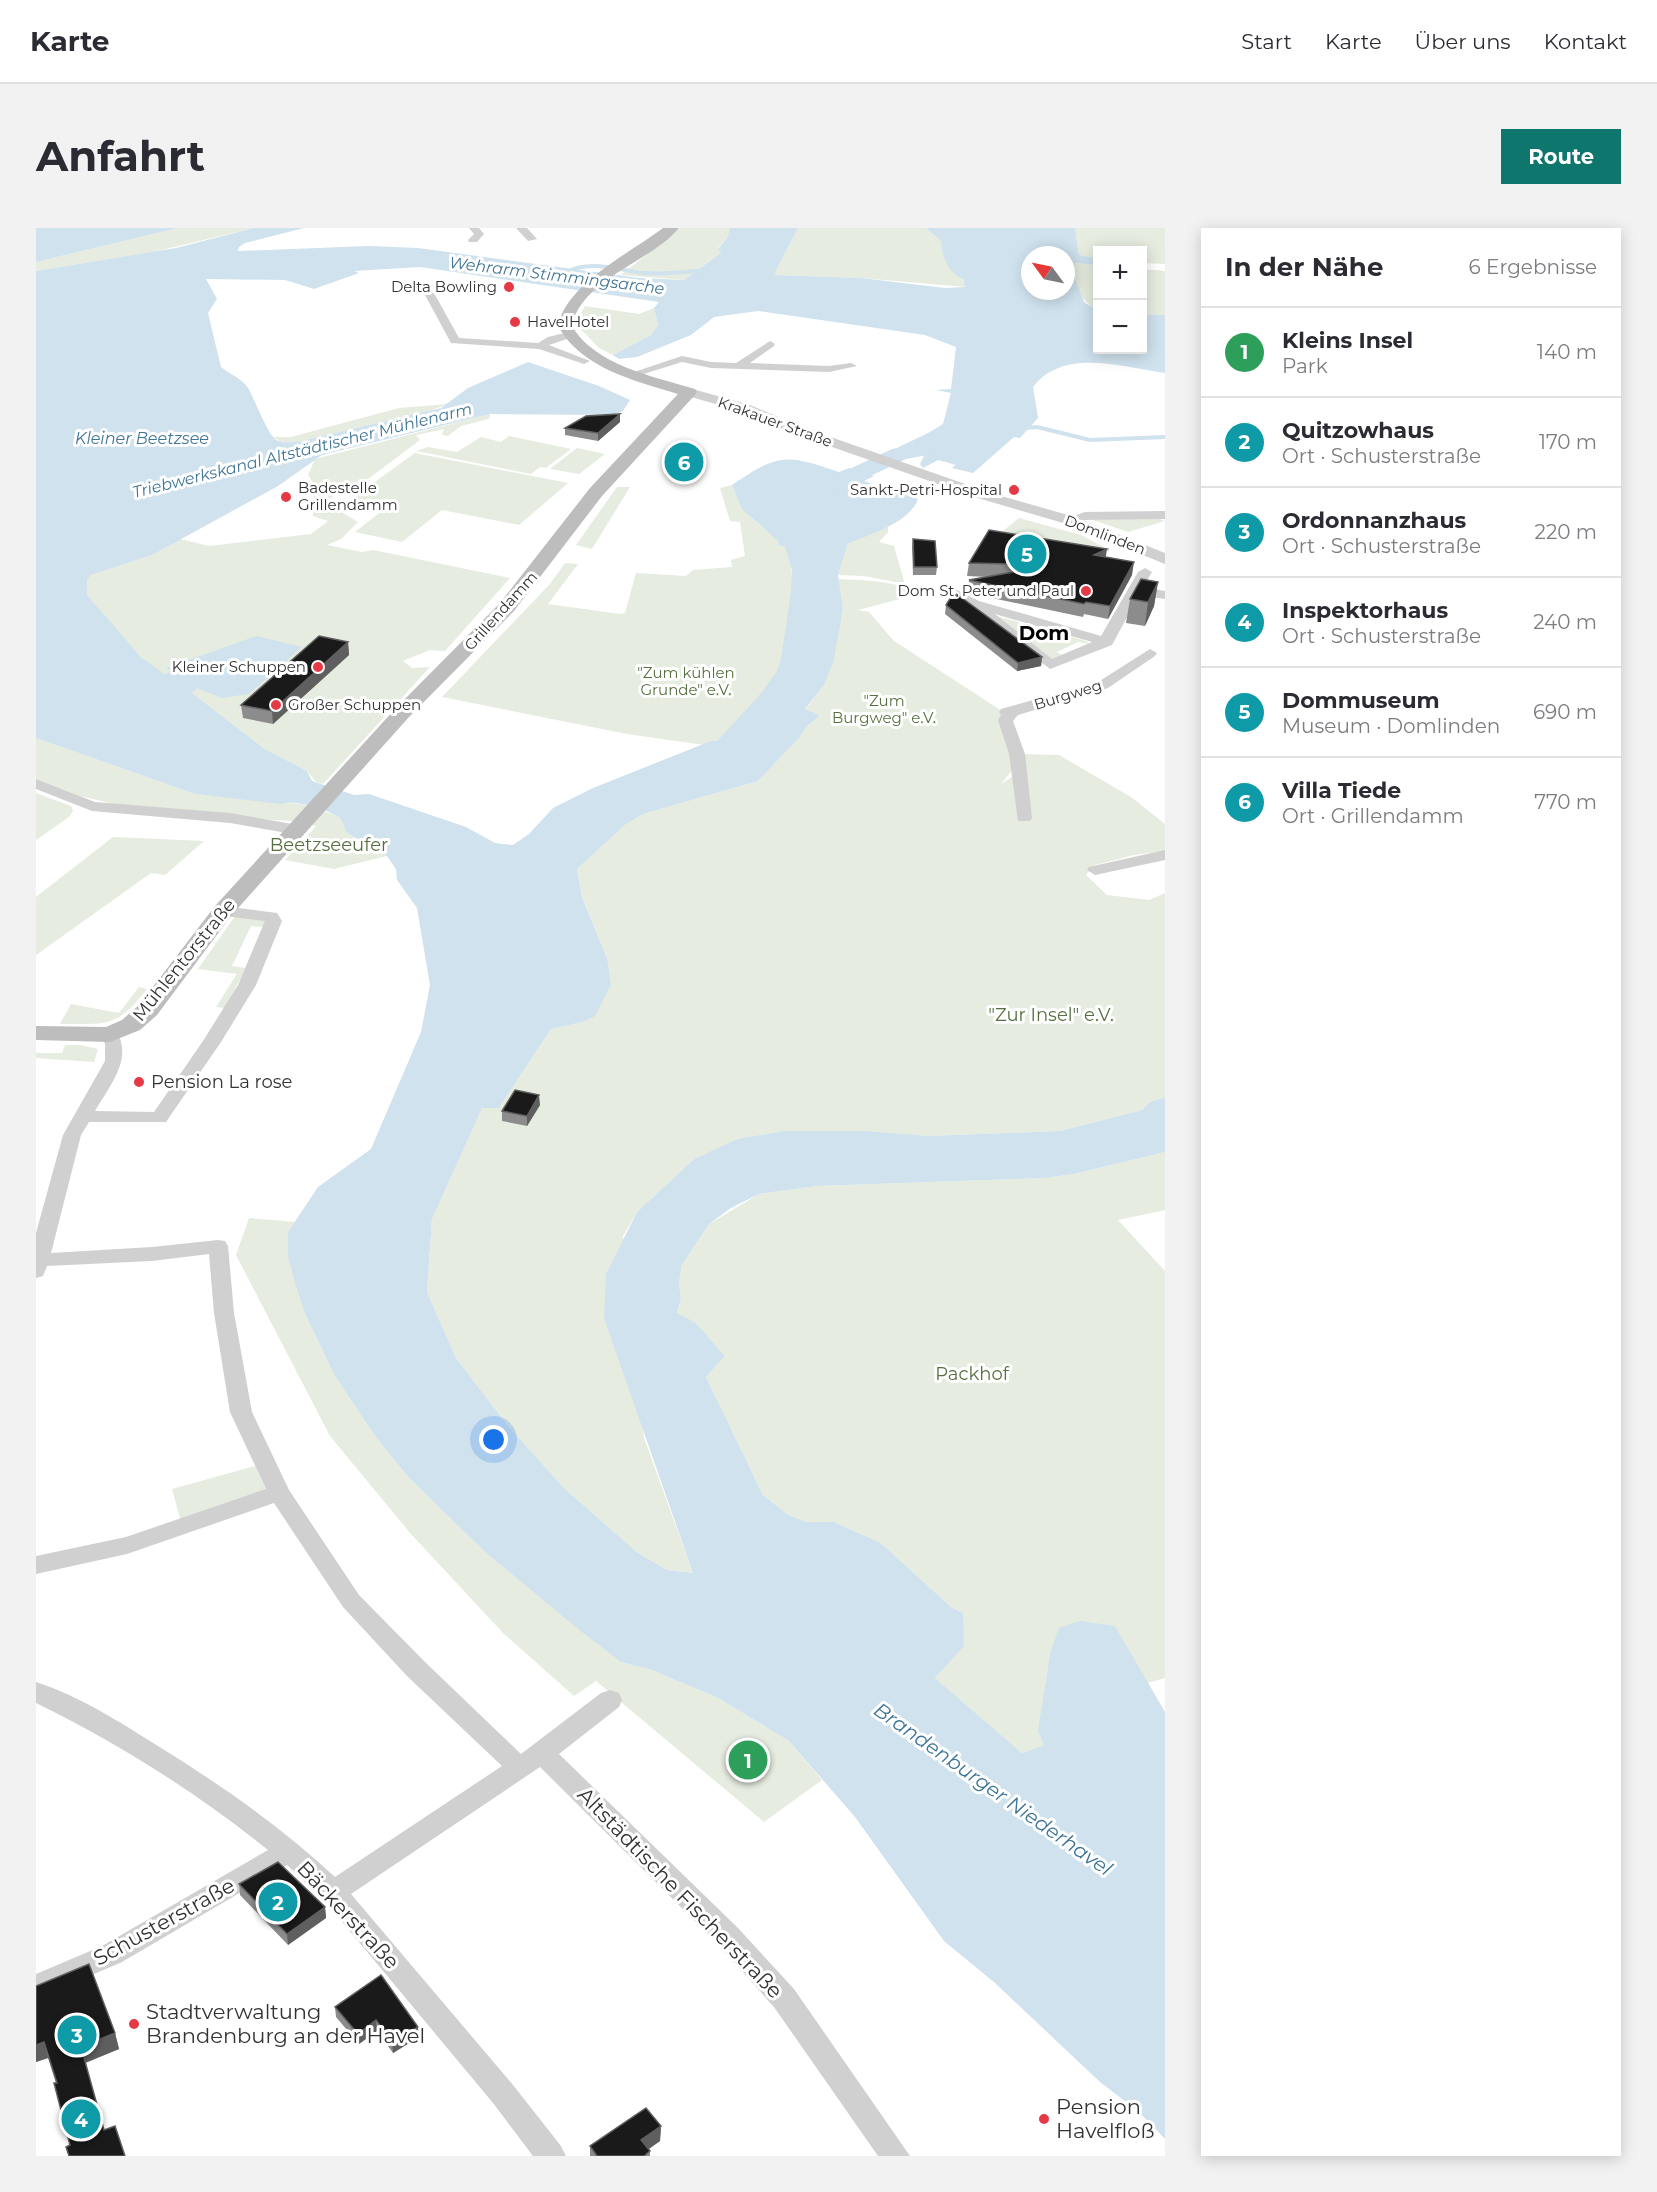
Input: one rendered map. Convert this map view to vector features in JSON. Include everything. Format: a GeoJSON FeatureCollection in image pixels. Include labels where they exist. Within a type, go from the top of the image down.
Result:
{"type":"FeatureCollection","features":[{"type":"Feature","properties":{"kind":"main road"},"geometry":{"type":"LineString","coordinates":[[569,335],[565,318],[571,307],[584,294],[672,228]]}},
{"type":"Feature","properties":{"kind":"main road","name":"Krakauer Straße"},"geometry":{"type":"LineString","coordinates":[[569,335],[582,349],[599,360],[689,392]]}},
{"type":"Feature","properties":{"kind":"main road","name":"Grillendamm"},"geometry":{"type":"LineString","coordinates":[[301,826],[344,775],[507,607],[596,492],[689,392]]}},
{"type":"Feature","properties":{"kind":"main road","name":"Mühlentorstraße"},"geometry":{"type":"LineString","coordinates":[[110,1035],[131,1025],[148,1010],[223,911],[301,826]]}},
{"type":"Feature","properties":{"kind":"main road"},"geometry":{"type":"LineString","coordinates":[[36,1034],[110,1035]]}},
{"type":"Feature","properties":{"kind":"street"},"geometry":{"type":"LineString","coordinates":[[473,240],[479,234],[474,228]]}},
{"type":"Feature","properties":{"kind":"street"},"geometry":{"type":"LineString","coordinates":[[521,228],[532,239]]}},
{"type":"Feature","properties":{"kind":"street"},"geometry":{"type":"LineString","coordinates":[[430,295],[455,340],[540,346],[584,361]]}},
{"type":"Feature","properties":{"kind":"street"},"geometry":{"type":"LineString","coordinates":[[540,346],[552,339],[569,335]]}},
{"type":"Feature","properties":{"kind":"street"},"geometry":{"type":"LineString","coordinates":[[739,366],[770,344]]}},
{"type":"Feature","properties":{"kind":"street"},"geometry":{"type":"LineString","coordinates":[[634,374],[682,359],[711,365],[830,369],[851,366],[837,355]]}},
{"type":"Feature","properties":{"kind":"street","name":"Krakauer Straße"},"geometry":{"type":"LineString","coordinates":[[689,392],[745,408],[916,472]]}},
{"type":"Feature","properties":{"kind":"street","name":"Domlinden"},"geometry":{"type":"LineString","coordinates":[[916,472],[1069,520],[1165,559]]}},
{"type":"Feature","properties":{"kind":"street"},"geometry":{"type":"LineString","coordinates":[[1069,520],[1085,516],[1165,515]]}},
{"type":"Feature","properties":{"kind":"street"},"geometry":{"type":"LineString","coordinates":[[974,604],[1050,665],[1107,642],[1145,572]]}},
{"type":"Feature","properties":{"kind":"street"},"geometry":{"type":"LineString","coordinates":[[1136,590],[1165,595]]}},
{"type":"Feature","properties":{"kind":"street"},"geometry":{"type":"LineString","coordinates":[[952,593],[974,604],[1107,642]]}},
{"type":"Feature","properties":{"kind":"street"},"geometry":{"type":"LineString","coordinates":[[1134,648],[1161,655]]}},
{"type":"Feature","properties":{"kind":"street","name":"Burgweg"},"geometry":{"type":"LineString","coordinates":[[1024,818],[1017,754],[1005,720],[1009,712],[1103,685],[1161,655]]}},
{"type":"Feature","properties":{"kind":"street"},"geometry":{"type":"LineString","coordinates":[[36,784],[92,806],[301,826]]}},
{"type":"Feature","properties":{"kind":"street"},"geometry":{"type":"LineString","coordinates":[[1095,870],[1165,855]]}},
{"type":"Feature","properties":{"kind":"street"},"geometry":{"type":"LineString","coordinates":[[82,1116],[159,1118],[195,1068],[247,985],[274,921],[271,917],[223,911]]}},
{"type":"Feature","properties":{"kind":"street"},"geometry":{"type":"LineString","coordinates":[[110,1035],[114,1044],[114,1061],[72,1135],[36,1265],[218,1246],[222,1305],[241,1412],[279,1492],[351,1601],[416,1669],[519,1767]]}},
{"type":"Feature","properties":{"kind":"street"},"geometry":{"type":"LineString","coordinates":[[36,1565],[61,1563],[113,1548],[279,1492]]}},
{"type":"Feature","properties":{"kind":"street","name":"Bäckerstraße"},"geometry":{"type":"LineString","coordinates":[[36,1692],[105,1726],[177,1771],[232,1806],[289,1851],[333,1892],[503,2094],[551,2156]]}},
{"type":"Feature","properties":{"kind":"street"},"geometry":{"type":"LineString","coordinates":[[333,1892],[542,1753],[610,1700]]}},
{"type":"Feature","properties":{"kind":"street","name":"Altstädtische Fischerstraße"},"geometry":{"type":"LineString","coordinates":[[542,1753],[728,1936],[784,1998],[895,2156]]}},
{"type":"Feature","properties":{"kind":"street","name":"Schusterstraße"},"geometry":{"type":"LineString","coordinates":[[36,1987],[112,1954],[289,1851]]}},
{"type":"Feature","properties":{"kind":"green space"},"geometry":{"type":"Polygon","coordinates":[[[178,228],[254,228],[153,252],[36,271],[36,262],[178,228]]]}},
{"type":"Feature","properties":{"kind":"green space"},"geometry":{"type":"Polygon","coordinates":[[[680,228],[730,228],[727,238],[718,248],[721,253],[684,280],[621,275],[680,228]]]}},
{"type":"Feature","properties":{"kind":"green space"},"geometry":{"type":"Polygon","coordinates":[[[798,228],[926,228],[941,241],[944,254],[966,287],[861,278],[774,275],[798,228]]]}},
{"type":"Feature","properties":{"kind":"green space"},"geometry":{"type":"Polygon","coordinates":[[[1075,228],[1165,228],[1165,264],[1147,263],[1147,246],[1093,246],[1093,257],[1079,255],[1075,228]]]}},
{"type":"Feature","properties":{"kind":"green space"},"geometry":{"type":"Polygon","coordinates":[[[1075,263],[1093,265],[1093,307],[1077,290],[1075,263]]]}},
{"type":"Feature","properties":{"kind":"green space"},"geometry":{"type":"Polygon","coordinates":[[[1147,269],[1165,271],[1165,315],[1147,315],[1147,269]]]}},
{"type":"Feature","properties":{"kind":"green space"},"geometry":{"type":"Polygon","coordinates":[[[585,306],[639,314],[654,308],[658,325],[651,335],[613,355],[599,348],[578,326],[578,318],[585,306]]]}},
{"type":"Feature","properties":{"kind":"green space"},"geometry":{"type":"Polygon","coordinates":[[[448,404],[429,411],[297,442],[281,442],[273,437],[291,437],[399,408],[448,404]]]}},
{"type":"Feature","properties":{"kind":"green space"},"geometry":{"type":"Polygon","coordinates":[[[490,414],[489,419],[461,426],[448,436],[442,435],[444,429],[416,435],[420,440],[352,491],[343,489],[325,502],[358,522],[341,539],[327,545],[362,552],[373,550],[510,578],[445,651],[430,650],[403,661],[412,668],[430,667],[323,784],[316,782],[307,771],[265,749],[192,693],[197,687],[221,698],[167,668],[173,672],[164,674],[157,671],[125,639],[87,595],[87,580],[91,575],[152,555],[180,539],[209,546],[311,534],[328,521],[313,516],[314,484],[308,475],[315,459],[490,414]]]}},
{"type":"Feature","properties":{"kind":"green space"},"geometry":{"type":"Polygon","coordinates":[[[509,436],[571,449],[546,468],[540,467],[531,474],[416,451],[428,447],[457,452],[481,437],[501,442],[509,436]]]}},
{"type":"Feature","properties":{"kind":"green space"},"geometry":{"type":"Polygon","coordinates":[[[577,448],[605,454],[579,474],[550,469],[577,448]]]}},
{"type":"Feature","properties":{"kind":"green space"},"geometry":{"type":"Polygon","coordinates":[[[415,453],[568,483],[519,525],[442,510],[402,542],[355,532],[383,510],[347,502],[415,453]]]}},
{"type":"Feature","properties":{"kind":"green space","name":"\"Zum kühlen Grunde\" e.V."},"geometry":{"type":"Polygon","coordinates":[[[732,485],[750,516],[785,546],[792,571],[791,609],[785,646],[777,672],[757,700],[717,741],[704,745],[627,734],[442,697],[550,584],[565,563],[578,564],[548,604],[620,614],[625,613],[636,573],[686,576],[693,570],[732,567],[731,560],[745,556],[740,522],[730,521],[720,488],[732,485]]]}},
{"type":"Feature","properties":{"kind":"green space"},"geometry":{"type":"Polygon","coordinates":[[[617,487],[630,487],[592,549],[576,545],[617,487]]]}},
{"type":"Feature","properties":{"kind":"green space"},"geometry":{"type":"Polygon","coordinates":[[[1153,517],[1165,521],[1128,532],[1093,520],[1153,517]]]}},
{"type":"Feature","properties":{"kind":"green space"},"geometry":{"type":"Polygon","coordinates":[[[1019,518],[1081,535],[1111,551],[1057,546],[999,534],[1019,518]]]}},
{"type":"Feature","properties":{"kind":"green space"},"geometry":{"type":"Polygon","coordinates":[[[888,525],[888,532],[879,542],[894,546],[905,584],[864,576],[838,575],[848,544],[888,525]]]}},
{"type":"Feature","properties":{"kind":"green space","name":"\"Zur Insel\" e.V."},"geometry":{"type":"Polygon","coordinates":[[[838,579],[892,584],[919,594],[858,610],[869,612],[894,641],[1002,711],[1013,769],[1001,784],[1023,770],[1020,754],[1059,755],[1131,797],[1165,824],[1165,851],[1134,855],[1092,866],[1086,875],[1107,895],[1149,900],[1165,893],[1165,1097],[1150,1102],[1142,1110],[1060,1131],[928,1136],[842,1132],[705,1154],[694,1159],[637,1212],[623,1236],[644,1438],[693,1573],[667,1570],[638,1553],[565,1489],[509,1427],[456,1358],[427,1292],[432,1219],[482,1107],[499,1108],[551,1029],[583,1022],[607,958],[582,896],[577,869],[625,825],[643,814],[758,781],[799,738],[808,725],[820,716],[805,710],[824,685],[843,609],[838,579]]]}},
{"type":"Feature","properties":{"kind":"green space"},"geometry":{"type":"Polygon","coordinates":[[[993,615],[1086,641],[1089,644],[1078,642],[1057,652],[1064,656],[1052,661],[993,615]]]}},
{"type":"Feature","properties":{"kind":"green space","name":"Beetzseeufer"},"geometry":{"type":"Polygon","coordinates":[[[36,738],[195,794],[302,804],[337,816],[343,821],[346,832],[387,856],[334,869],[285,860],[316,826],[295,821],[230,818],[118,805],[80,796],[36,779],[36,738]]]}},
{"type":"Feature","properties":{"kind":"green space"},"geometry":{"type":"Polygon","coordinates":[[[36,793],[71,806],[73,811],[69,817],[36,840],[36,793]]]}},
{"type":"Feature","properties":{"kind":"green space"},"geometry":{"type":"Polygon","coordinates":[[[113,837],[204,841],[165,875],[151,873],[36,955],[36,897],[113,837]]]}},
{"type":"Feature","properties":{"kind":"green space"},"geometry":{"type":"Polygon","coordinates":[[[235,916],[266,921],[265,927],[251,926],[232,966],[246,968],[225,1008],[216,1007],[237,974],[198,969],[235,916]]]}},
{"type":"Feature","properties":{"kind":"green space"},"geometry":{"type":"Polygon","coordinates":[[[139,987],[147,989],[119,1017],[100,1023],[60,1024],[71,1004],[119,1013],[139,987]]]}},
{"type":"Feature","properties":{"kind":"green space"},"geometry":{"type":"Polygon","coordinates":[[[65,1045],[80,1045],[98,1049],[94,1062],[36,1058],[36,1053],[62,1053],[65,1045]]]}},
{"type":"Feature","properties":{"kind":"green space","name":"Packhof"},"geometry":{"type":"Polygon","coordinates":[[[1165,1152],[1165,1210],[1118,1220],[1165,1271],[1165,1678],[1147,1683],[1115,1626],[1050,1653],[1044,1692],[1044,1745],[1022,1753],[935,1678],[963,1646],[963,1613],[951,1607],[881,1543],[834,1522],[806,1522],[787,1514],[763,1495],[706,1377],[725,1356],[696,1323],[677,1314],[681,1299],[679,1283],[682,1265],[709,1224],[759,1194],[817,1186],[1045,1178],[1074,1174],[1165,1152]]]}},
{"type":"Feature","properties":{"kind":"green space"},"geometry":{"type":"Polygon","coordinates":[[[249,1218],[295,1222],[288,1232],[306,1316],[335,1376],[375,1436],[408,1477],[486,1553],[621,1662],[652,1670],[718,1698],[789,1741],[822,1780],[764,1822],[596,1681],[574,1696],[504,1634],[411,1534],[330,1436],[236,1255],[249,1218]]]}},
{"type":"Feature","properties":{"kind":"green space"},"geometry":{"type":"Polygon","coordinates":[[[255,1466],[267,1492],[181,1522],[172,1489],[255,1466]]]}},
{"type":"Feature","properties":{"kind":"water"},"geometry":{"type":"Polygon","coordinates":[[[36,228],[178,228],[36,262],[36,228]]]}},
{"type":"Feature","properties":{"kind":"water"},"geometry":{"type":"Polygon","coordinates":[[[254,228],[304,228],[245,243],[239,247],[238,251],[369,246],[418,248],[639,278],[684,280],[721,253],[718,249],[727,238],[730,228],[798,228],[774,275],[861,278],[945,288],[965,287],[963,279],[953,273],[947,264],[941,241],[926,228],[1075,228],[1079,255],[1093,257],[1093,265],[1075,263],[1075,246],[1021,246],[1021,300],[1075,300],[1075,279],[1084,302],[1093,308],[1093,354],[1147,354],[1147,315],[1165,315],[1165,373],[1113,364],[1077,363],[1060,367],[1046,375],[1033,387],[1038,418],[1020,438],[1014,437],[973,473],[952,468],[956,465],[938,460],[923,468],[920,464],[924,456],[921,454],[897,460],[884,456],[943,424],[951,393],[936,390],[951,389],[956,347],[925,335],[758,311],[714,317],[691,335],[637,357],[619,359],[613,355],[651,335],[658,325],[654,308],[659,302],[420,267],[354,271],[359,273],[314,289],[285,280],[206,279],[217,299],[208,313],[221,367],[246,385],[267,428],[279,441],[297,442],[441,408],[468,388],[528,362],[599,386],[630,400],[623,411],[613,415],[490,414],[322,455],[278,486],[152,555],[91,575],[87,580],[87,595],[141,657],[164,674],[173,672],[166,668],[257,636],[302,647],[249,694],[221,698],[197,688],[192,693],[265,749],[307,771],[312,781],[354,795],[369,794],[466,827],[495,843],[513,845],[529,834],[553,808],[593,788],[711,741],[717,741],[758,697],[776,673],[781,660],[792,570],[785,546],[778,545],[779,542],[742,509],[732,485],[773,462],[794,460],[839,472],[849,468],[874,476],[864,481],[918,499],[907,515],[898,521],[848,544],[838,575],[843,609],[833,663],[824,685],[805,709],[820,716],[808,725],[799,738],[758,781],[643,814],[625,825],[577,869],[582,897],[607,958],[611,985],[595,1016],[583,1022],[551,1029],[499,1108],[482,1108],[432,1219],[427,1292],[456,1358],[509,1427],[565,1489],[638,1553],[667,1570],[693,1573],[604,1318],[606,1274],[637,1212],[694,1159],[738,1139],[785,1131],[865,1131],[928,1136],[1060,1131],[1142,1110],[1150,1102],[1165,1097],[1165,1152],[1074,1174],[1045,1178],[817,1186],[759,1194],[731,1208],[709,1224],[682,1265],[679,1283],[681,1299],[677,1313],[696,1323],[725,1356],[706,1377],[763,1495],[787,1514],[806,1522],[834,1522],[881,1543],[951,1607],[963,1613],[964,1646],[935,1678],[1022,1753],[1044,1745],[1038,1731],[1050,1653],[1059,1628],[1080,1621],[1115,1626],[1165,1712],[1165,2139],[1139,2112],[1100,2082],[995,1983],[944,1941],[855,1817],[789,1741],[718,1698],[652,1670],[621,1662],[582,1632],[486,1553],[408,1477],[375,1436],[335,1376],[306,1316],[295,1283],[288,1256],[288,1232],[318,1187],[371,1149],[421,1032],[430,985],[417,908],[397,880],[396,869],[387,856],[346,832],[341,819],[331,813],[294,803],[281,804],[195,794],[36,738],[36,271],[176,248],[254,228]]]}},
{"type":"Feature","properties":{"kind":"building"},"geometry":{"type":"Polygon","coordinates":[[[620,414],[598,433],[565,428],[586,416],[620,414]]]}},
{"type":"Feature","properties":{"kind":"building"},"geometry":{"type":"Polygon","coordinates":[[[680,446],[700,449],[689,462],[668,459],[680,446]]]}},
{"type":"Feature","properties":{"kind":"building"},"geometry":{"type":"Polygon","coordinates":[[[989,530],[1107,549],[1094,555],[1134,562],[1110,606],[1086,602],[1084,604],[969,580],[1013,572],[1013,564],[969,563],[989,530]]]}},
{"type":"Feature","properties":{"kind":"building"},"geometry":{"type":"Polygon","coordinates":[[[913,539],[935,541],[937,567],[914,567],[913,539]]]}},
{"type":"Feature","properties":{"kind":"building"},"geometry":{"type":"Polygon","coordinates":[[[1141,579],[1158,582],[1148,602],[1130,599],[1141,579]]]}},
{"type":"Feature","properties":{"kind":"building"},"geometry":{"type":"Polygon","coordinates":[[[954,592],[1042,657],[1018,663],[946,605],[954,592]]]}},
{"type":"Feature","properties":{"kind":"building"},"geometry":{"type":"Polygon","coordinates":[[[319,636],[348,642],[272,711],[241,705],[319,636]]]}},
{"type":"Feature","properties":{"kind":"building"},"geometry":{"type":"Polygon","coordinates":[[[515,1090],[539,1095],[527,1116],[502,1111],[515,1090]]]}},
{"type":"Feature","properties":{"kind":"building"},"geometry":{"type":"Polygon","coordinates":[[[278,1862],[325,1907],[287,1934],[239,1884],[278,1862]]]}},
{"type":"Feature","properties":{"kind":"building"},"geometry":{"type":"Polygon","coordinates":[[[89,1964],[115,2033],[81,2047],[104,2130],[115,2126],[125,2156],[69,2156],[66,2147],[70,2145],[54,2083],[57,2083],[44,2042],[36,2045],[36,1986],[89,1964]]]}},
{"type":"Feature","properties":{"kind":"building"},"geometry":{"type":"Polygon","coordinates":[[[381,1975],[418,2027],[392,2042],[376,2020],[358,2034],[335,2007],[381,1975]]]}},
{"type":"Feature","properties":{"kind":"building"},"geometry":{"type":"Polygon","coordinates":[[[646,2108],[661,2126],[641,2140],[650,2151],[644,2156],[597,2156],[590,2146],[646,2108]]]}},
{"type":"Feature","properties":{"kind":"waterway","name":"Wehrarm Stimmingsarche"},"geometry":{"type":"LineString","coordinates":[[565,273],[594,266],[643,273],[705,271]]}},
{"type":"Feature","properties":{"kind":"waterway"},"geometry":{"type":"LineString","coordinates":[[1024,428],[1037,427],[1090,440],[1165,437]]}},
{"type":"Feature","properties":{"kind":"waterway"},"geometry":{"type":"LineString","coordinates":[[819,492],[900,454],[925,449]]}},
{"type":"Feature","properties":{"kind":"place","name":"Delta Bowling"},"geometry":{"type":"Point","coordinates":[509,287]}},
{"type":"Feature","properties":{"kind":"place","name":"HavelHotel"},"geometry":{"type":"Point","coordinates":[515,322]}},
{"type":"Feature","properties":{"kind":"place","name":"Villa Tiede"},"geometry":{"type":"Point","coordinates":[684,462]}},
{"type":"Feature","properties":{"kind":"place","name":"Sankt-Petri-Hospital"},"geometry":{"type":"Point","coordinates":[1014,490]}},
{"type":"Feature","properties":{"kind":"place","name":"Badestelle Grillendamm"},"geometry":{"type":"Point","coordinates":[286,497]}},
{"type":"Feature","properties":{"kind":"place","name":"Dommuseum"},"geometry":{"type":"Point","coordinates":[1027,554]}},
{"type":"Feature","properties":{"kind":"place","name":"Dom St. Peter und Paul"},"geometry":{"type":"Point","coordinates":[1086,591]}},
{"type":"Feature","properties":{"kind":"place","name":"Kleiner Schuppen"},"geometry":{"type":"Point","coordinates":[318,667]}},
{"type":"Feature","properties":{"kind":"place","name":"Großer Schuppen"},"geometry":{"type":"Point","coordinates":[276,705]}},
{"type":"Feature","properties":{"kind":"place","name":"Pension La rose"},"geometry":{"type":"Point","coordinates":[139,1082]}},
{"type":"Feature","properties":{"kind":"place","name":"Kleins Insel"},"geometry":{"type":"Point","coordinates":[748,1760]}},
{"type":"Feature","properties":{"kind":"place","name":"Quitzowhaus"},"geometry":{"type":"Point","coordinates":[278,1902]}},
{"type":"Feature","properties":{"kind":"place","name":"Stadtverwaltung Brandenburg an der Havel"},"geometry":{"type":"Point","coordinates":[134,2024]}},
{"type":"Feature","properties":{"kind":"place","name":"Ordonnanzhaus"},"geometry":{"type":"Point","coordinates":[77,2035]}},
{"type":"Feature","properties":{"kind":"place","name":"Inspektorhaus"},"geometry":{"type":"Point","coordinates":[81,2119]}},
{"type":"Feature","properties":{"kind":"place","name":"Pension Havelfloß"},"geometry":{"type":"Point","coordinates":[1044,2119]}},
{"type":"Feature","properties":{"kind":"district","name":"Dom"},"geometry":{"type":"Point","coordinates":[1044,633]}},
{"type":"Feature","properties":{"kind":"water label","name":"Kleiner Beetzsee"},"geometry":{"type":"Point","coordinates":[142,438]}},
{"type":"Feature","properties":{"kind":"water label","name":"Triebwerkskanal Altstädtischer Mühlenarm"},"geometry":{"type":"Point","coordinates":[302,450]}},
{"type":"Feature","properties":{"kind":"water label","name":"Brandenburger Niederhavel"},"geometry":{"type":"Point","coordinates":[993,1789]}},
{"type":"Feature","properties":{"kind":"park label","name":"\"Zum Burgweg\" e.V."},"geometry":{"type":"Point","coordinates":[884,710]}}]}
